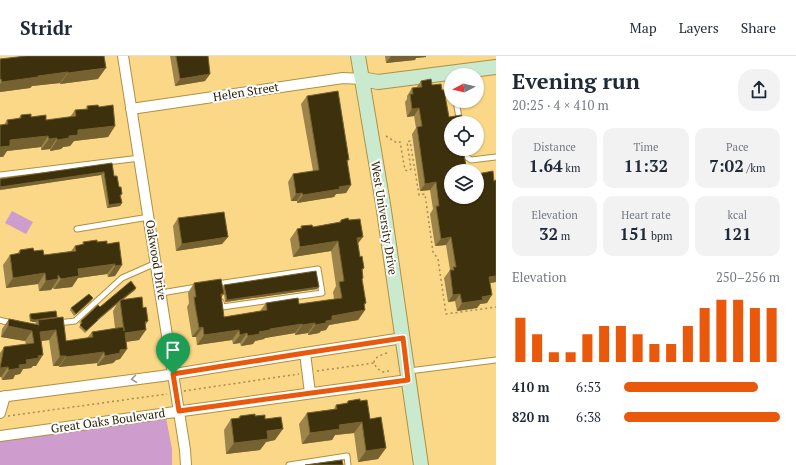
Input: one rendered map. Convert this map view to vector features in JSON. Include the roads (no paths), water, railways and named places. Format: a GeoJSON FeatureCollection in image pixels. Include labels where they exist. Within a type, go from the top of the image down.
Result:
{"type":"FeatureCollection","features":[{"type":"Feature","properties":{"kind":"main road","name":"West University Drive"},"geometry":{"type":"LineString","coordinates":[[358,56],[383,204],[421,465]]}},
{"type":"Feature","properties":{"kind":"main road"},"geometry":{"type":"LineString","coordinates":[[484,69],[496,67]]}},
{"type":"Feature","properties":{"kind":"main road"},"geometry":{"type":"LineString","coordinates":[[362,79],[378,82],[444,75]]}},
{"type":"Feature","properties":{"kind":"street","name":"Oakwood Drive"},"geometry":{"type":"LineString","coordinates":[[123,56],[161,293],[186,465]]}},
{"type":"Feature","properties":{"kind":"street","name":"Helen Street"},"geometry":{"type":"LineString","coordinates":[[131,110],[343,78],[362,79]]}},
{"type":"Feature","properties":{"kind":"street"},"geometry":{"type":"LineString","coordinates":[[3,415],[2,397],[173,374],[403,338]]}},
{"type":"Feature","properties":{"kind":"street"},"geometry":{"type":"LineString","coordinates":[[305,353],[310,393]]}},
{"type":"Feature","properties":{"kind":"street","name":"Great Oaks Boulevard"},"geometry":{"type":"LineString","coordinates":[[0,436],[310,393],[408,376]]}},
{"type":"Feature","properties":{"kind":"lane"},"geometry":{"type":"LineString","coordinates":[[465,156],[471,160],[496,157]]}},
{"type":"Feature","properties":{"kind":"lane"},"geometry":{"type":"LineString","coordinates":[[0,175],[140,158]]}},
{"type":"Feature","properties":{"kind":"lane"},"geometry":{"type":"LineString","coordinates":[[77,229],[149,217]]}},
{"type":"Feature","properties":{"kind":"lane"},"geometry":{"type":"LineString","coordinates":[[54,324],[75,321],[122,278],[156,263]]}},
{"type":"Feature","properties":{"kind":"lane"},"geometry":{"type":"LineString","coordinates":[[211,285],[318,269],[322,292],[222,307],[221,299]]}},
{"type":"Feature","properties":{"kind":"lane"},"geometry":{"type":"LineString","coordinates":[[218,284],[220,292]]}},
{"type":"Feature","properties":{"kind":"lane"},"geometry":{"type":"LineString","coordinates":[[161,293],[204,286]]}},
{"type":"Feature","properties":{"kind":"lane"},"geometry":{"type":"LineString","coordinates":[[0,320],[3,322],[18,324]]}},
{"type":"Feature","properties":{"kind":"lane"},"geometry":{"type":"LineString","coordinates":[[408,376],[496,360]]}},
{"type":"Feature","properties":{"kind":"lane"},"geometry":{"type":"LineString","coordinates":[[289,465],[347,456],[348,465]]}}]}
